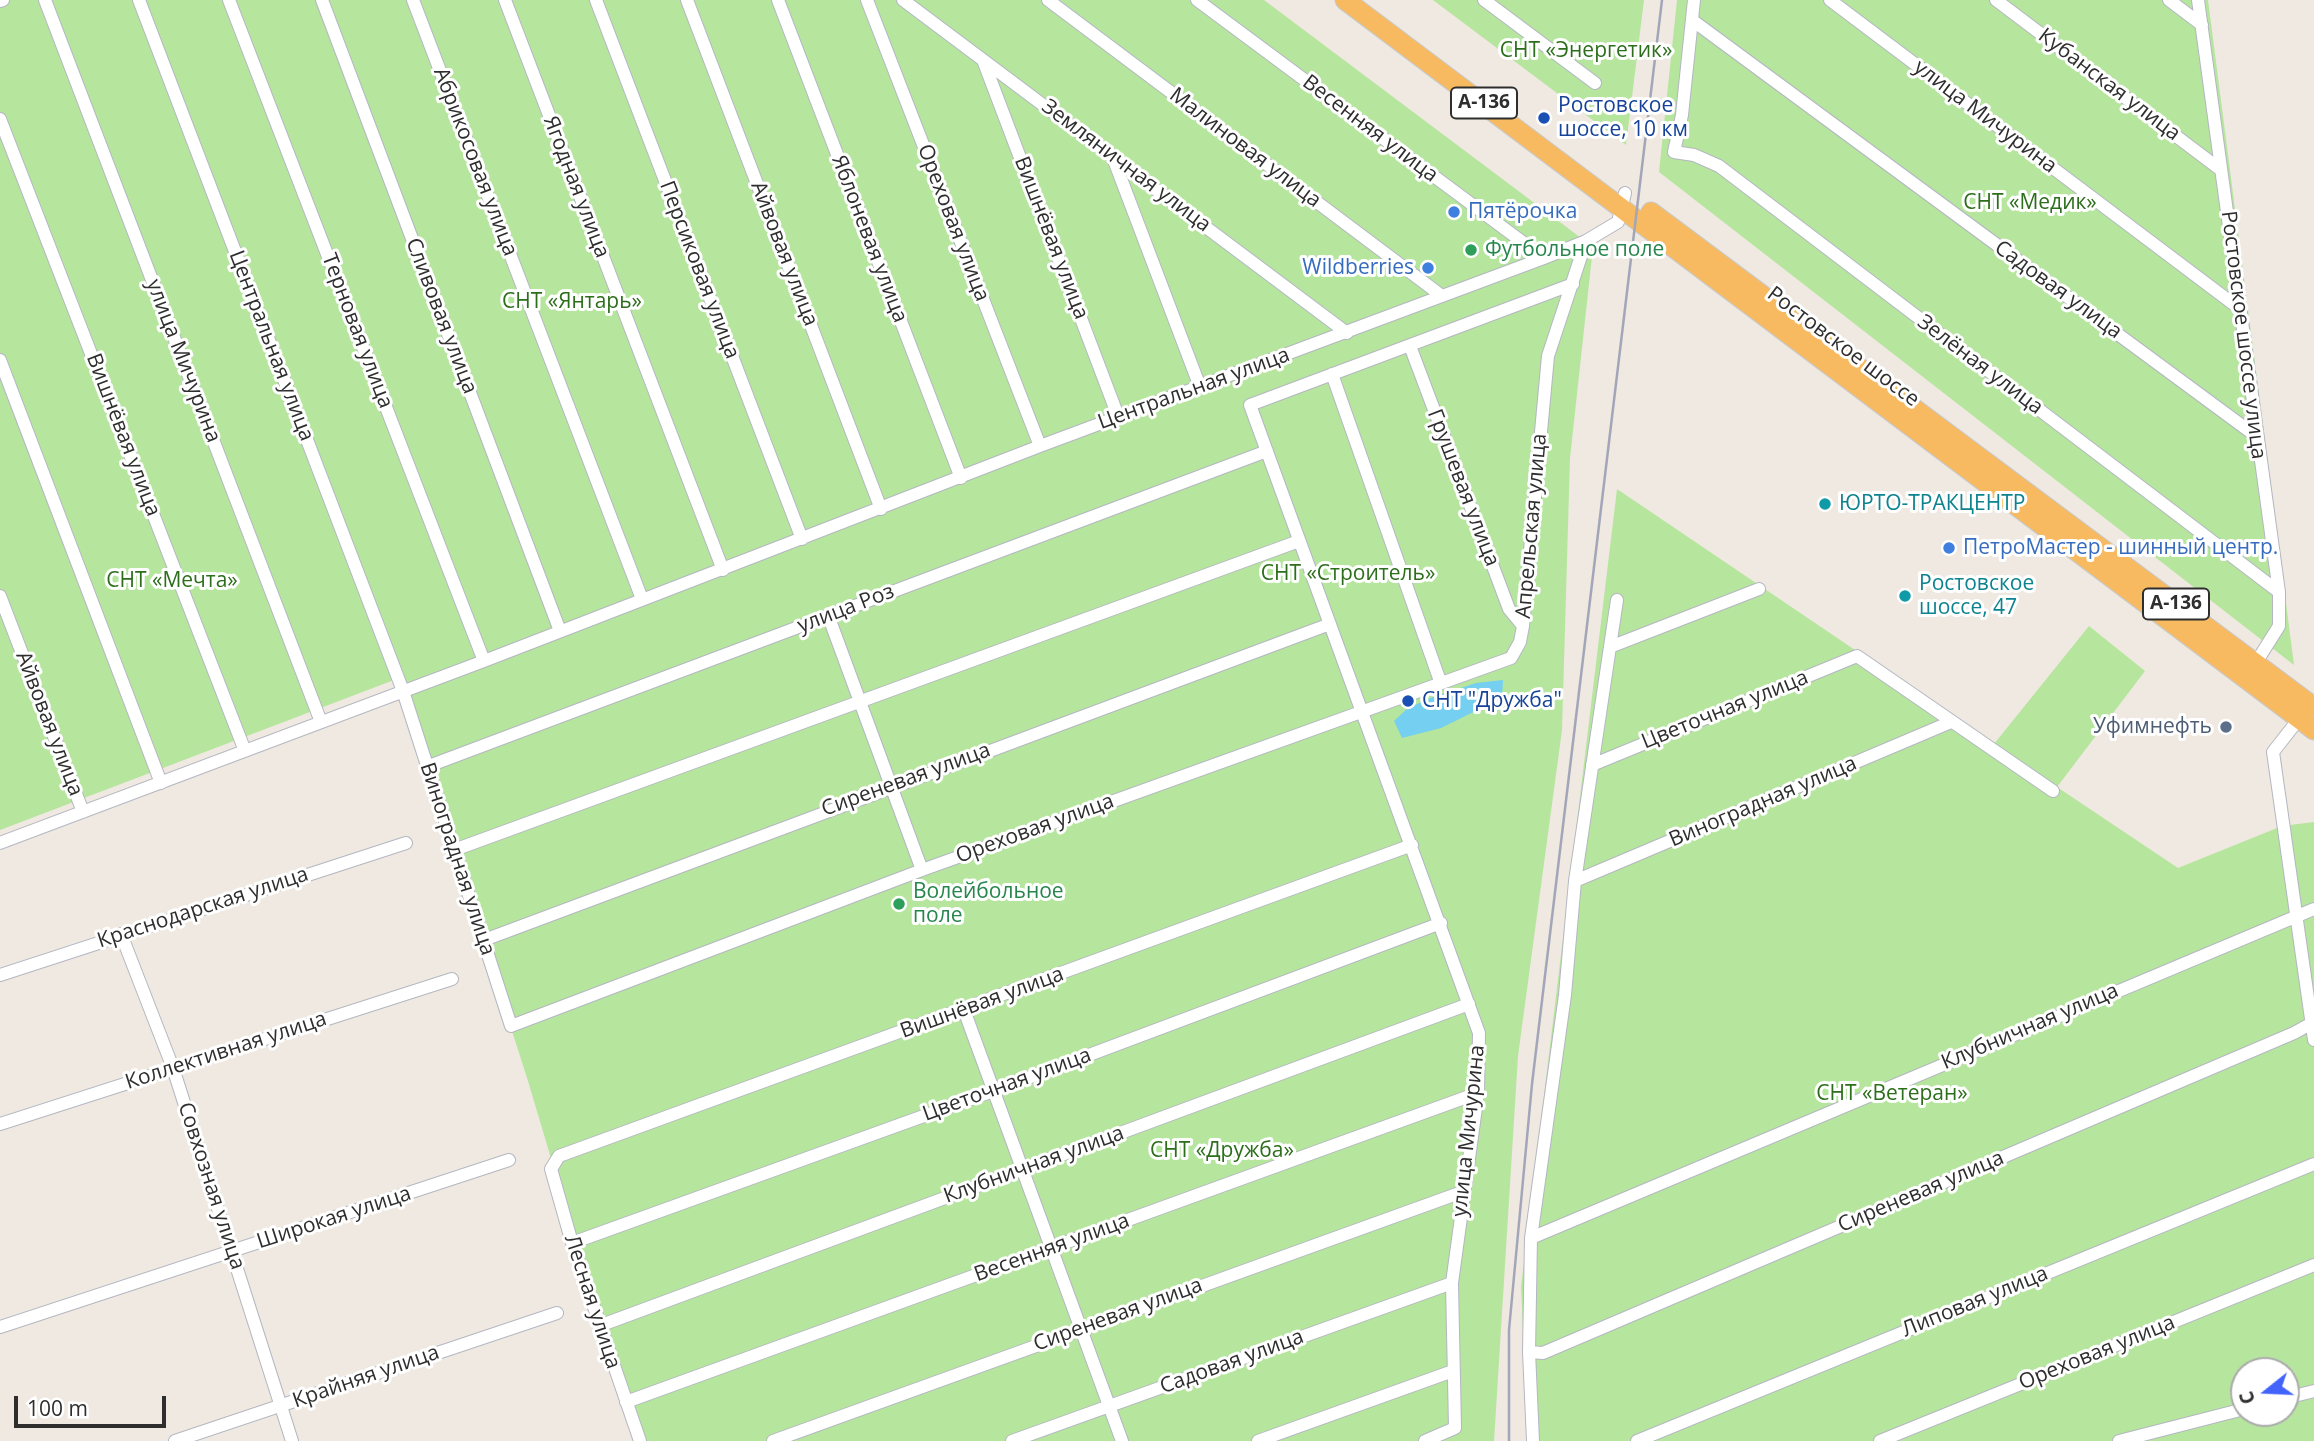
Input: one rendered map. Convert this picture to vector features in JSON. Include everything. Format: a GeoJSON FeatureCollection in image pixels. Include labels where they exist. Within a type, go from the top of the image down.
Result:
{"type":"FeatureCollection","features":[{"type":"Feature","properties":{"kind":"highway","name":"Ростовское шоссе"},"geometry":{"type":"LineString","coordinates":[[1345,0],[1623,199]]}},
{"type":"Feature","properties":{"kind":"highway","name":"Ростовское шоссе"},"geometry":{"type":"LineString","coordinates":[[1367,0],[1623,199],[2309,715]]}},
{"type":"Feature","properties":{"kind":"street","name":"улица Мичурина"},"geometry":{"type":"LineString","coordinates":[[46,0],[321,722]]}},
{"type":"Feature","properties":{"kind":"street","name":"Центральная улица"},"geometry":{"type":"LineString","coordinates":[[139,0],[403,691]]}},
{"type":"Feature","properties":{"kind":"street","name":"Терновая улица"},"geometry":{"type":"LineString","coordinates":[[229,0],[484,661]]}},
{"type":"Feature","properties":{"kind":"street","name":"Сливовая улица"},"geometry":{"type":"LineString","coordinates":[[322,0],[559,631]]}},
{"type":"Feature","properties":{"kind":"street","name":"Абрикосовая улица"},"geometry":{"type":"LineString","coordinates":[[413,0],[642,599]]}},
{"type":"Feature","properties":{"kind":"street","name":"Ягодная улица"},"geometry":{"type":"LineString","coordinates":[[505,0],[723,570]]}},
{"type":"Feature","properties":{"kind":"street","name":"Персиковая улица"},"geometry":{"type":"LineString","coordinates":[[596,0],[802,539]]}},
{"type":"Feature","properties":{"kind":"street","name":"Айвовая улица"},"geometry":{"type":"LineString","coordinates":[[687,0],[881,509]]}},
{"type":"Feature","properties":{"kind":"street","name":"Яблоневая улица"},"geometry":{"type":"LineString","coordinates":[[778,0],[961,478]]}},
{"type":"Feature","properties":{"kind":"street","name":"Ореховая улица"},"geometry":{"type":"LineString","coordinates":[[867,0],[1040,446]]}},
{"type":"Feature","properties":{"kind":"street","name":"Земляничная улица"},"geometry":{"type":"LineString","coordinates":[[903,0],[1111,153],[1347,333]]}},
{"type":"Feature","properties":{"kind":"street","name":"Малиновая улица"},"geometry":{"type":"LineString","coordinates":[[1048,0],[1442,296]]}},
{"type":"Feature","properties":{"kind":"street","name":"Весенняя улица"},"geometry":{"type":"LineString","coordinates":[[1197,0],[1544,258]]}},
{"type":"Feature","properties":{"kind":"street"},"geometry":{"type":"LineString","coordinates":[[1484,0],[1595,83]]}},
{"type":"Feature","properties":{"kind":"street"},"geometry":{"type":"LineString","coordinates":[[1692,20],[1694,0]]}},
{"type":"Feature","properties":{"kind":"street","name":"улица Мичурина"},"geometry":{"type":"LineString","coordinates":[[1830,0],[2241,309]]}},
{"type":"Feature","properties":{"kind":"street","name":"Кубанская улица"},"geometry":{"type":"LineString","coordinates":[[1996,0],[2221,170]]}},
{"type":"Feature","properties":{"kind":"street"},"geometry":{"type":"LineString","coordinates":[[2169,0],[2202,25]]}},
{"type":"Feature","properties":{"kind":"street","name":"Ростовское шоссе улица"},"geometry":{"type":"LineString","coordinates":[[2198,0],[2279,592],[2279,626],[2251,671]]}},
{"type":"Feature","properties":{"kind":"street","name":"Зелёная улица"},"geometry":{"type":"LineString","coordinates":[[1692,20],[1682,115],[1674,152],[1694,155],[1719,166],[2279,592]]}},
{"type":"Feature","properties":{"kind":"street","name":"Садовая улица"},"geometry":{"type":"LineString","coordinates":[[1692,20],[2256,436]]}},
{"type":"Feature","properties":{"kind":"street","name":"Вишнёвая улица"},"geometry":{"type":"LineString","coordinates":[[983,61],[1118,416]]}},
{"type":"Feature","properties":{"kind":"street","name":"Вишнёвая улица"},"geometry":{"type":"LineString","coordinates":[[0,119],[245,751]]}},
{"type":"Feature","properties":{"kind":"street"},"geometry":{"type":"LineString","coordinates":[[1111,153],[1200,387]]}},
{"type":"Feature","properties":{"kind":"street","name":"Центральная улица"},"geometry":{"type":"LineString","coordinates":[[1,841],[484,661],[1118,416],[1544,258],[1586,241],[1618,222],[1623,199]]}},
{"type":"Feature","properties":{"kind":"street","name":"Апрельская улица"},"geometry":{"type":"LineString","coordinates":[[1362,710],[1511,658],[1520,642],[1548,356],[1586,241]]}},
{"type":"Feature","properties":{"kind":"street"},"geometry":{"type":"LineString","coordinates":[[1440,681],[1332,374],[1573,284]]}},
{"type":"Feature","properties":{"kind":"street","name":"Грушевая улица"},"geometry":{"type":"LineString","coordinates":[[1410,346],[1509,609],[1523,626]]}},
{"type":"Feature","properties":{"kind":"street"},"geometry":{"type":"LineString","coordinates":[[0,360],[161,783]]}},
{"type":"Feature","properties":{"kind":"street","name":"улица Мичурина"},"geometry":{"type":"LineString","coordinates":[[1332,374],[1250,405],[1479,1033],[1478,1093],[1452,1283],[1455,1429],[1425,1441]]}},
{"type":"Feature","properties":{"kind":"street","name":"улица Роз"},"geometry":{"type":"LineString","coordinates":[[426,767],[1268,452]]}},
{"type":"Feature","properties":{"kind":"street"},"geometry":{"type":"LineString","coordinates":[[454,849],[1299,541]]}},
{"type":"Feature","properties":{"kind":"street"},"geometry":{"type":"LineString","coordinates":[[1610,647],[1759,589]]}},
{"type":"Feature","properties":{"kind":"street","name":"Айвовая улица"},"geometry":{"type":"LineString","coordinates":[[0,596],[83,812]]}},
{"type":"Feature","properties":{"kind":"street"},"geometry":{"type":"LineString","coordinates":[[1533,1441],[1529,1352],[1531,1238],[1566,995],[1575,881],[1617,600]]}},
{"type":"Feature","properties":{"kind":"street"},"geometry":{"type":"LineString","coordinates":[[828,615],[922,870]]}},
{"type":"Feature","properties":{"kind":"street","name":"Сиреневая улица"},"geometry":{"type":"LineString","coordinates":[[484,940],[890,786],[1330,624]]}},
{"type":"Feature","properties":{"kind":"street","name":"Цветочная улица"},"geometry":{"type":"LineString","coordinates":[[1592,765],[1857,656],[1951,722]]}},
{"type":"Feature","properties":{"kind":"street","name":"Виноградная улица"},"geometry":{"type":"LineString","coordinates":[[403,691],[511,1026]]}},
{"type":"Feature","properties":{"kind":"street","name":"Ореховая улица"},"geometry":{"type":"LineString","coordinates":[[511,1026],[922,870],[1362,710]]}},
{"type":"Feature","properties":{"kind":"street"},"geometry":{"type":"LineString","coordinates":[[2309,715],[2273,752],[2314,1040]]}},
{"type":"Feature","properties":{"kind":"street","name":"Виноградная улица"},"geometry":{"type":"LineString","coordinates":[[1575,881],[1951,722]]}},
{"type":"Feature","properties":{"kind":"street"},"geometry":{"type":"LineString","coordinates":[[1951,722],[2053,791]]}},
{"type":"Feature","properties":{"kind":"street","name":"Краснодарская улица"},"geometry":{"type":"LineString","coordinates":[[0,975],[406,843]]}},
{"type":"Feature","properties":{"kind":"street","name":"Вишнёвая улица"},"geometry":{"type":"LineString","coordinates":[[553,1161],[559,1156],[1412,845]]}},
{"type":"Feature","properties":{"kind":"street","name":"Клубничная улица"},"geometry":{"type":"LineString","coordinates":[[1531,1238],[2314,909]]}},
{"type":"Feature","properties":{"kind":"street","name":"Цветочная улица"},"geometry":{"type":"LineString","coordinates":[[572,1243],[993,1091],[1441,923]]}},
{"type":"Feature","properties":{"kind":"street","name":"Совхозная улица"},"geometry":{"type":"LineString","coordinates":[[121,934],[173,1069],[292,1441]]}},
{"type":"Feature","properties":{"kind":"street","name":"Коллективная улица"},"geometry":{"type":"LineString","coordinates":[[0,1124],[452,979]]}},
{"type":"Feature","properties":{"kind":"street","name":"Клубничная улица"},"geometry":{"type":"LineString","coordinates":[[599,1326],[1469,1004]]}},
{"type":"Feature","properties":{"kind":"street"},"geometry":{"type":"LineString","coordinates":[[964,1010],[1122,1441]]}},
{"type":"Feature","properties":{"kind":"street","name":"Сиреневая улица"},"geometry":{"type":"LineString","coordinates":[[1529,1352],[1543,1353],[2294,1034],[2312,1022]]}},
{"type":"Feature","properties":{"kind":"street","name":"Весенняя улица"},"geometry":{"type":"LineString","coordinates":[[626,1402],[1478,1093]]}},
{"type":"Feature","properties":{"kind":"street","name":"Широкая улица"},"geometry":{"type":"LineString","coordinates":[[0,1327],[509,1160]]}},
{"type":"Feature","properties":{"kind":"street","name":"Лесная улица"},"geometry":{"type":"LineString","coordinates":[[553,1161],[551,1168],[572,1243],[640,1441]]}},
{"type":"Feature","properties":{"kind":"street","name":"Липовая улица"},"geometry":{"type":"LineString","coordinates":[[1637,1441],[2314,1164]]}},
{"type":"Feature","properties":{"kind":"street","name":"Сиреневая улица"},"geometry":{"type":"LineString","coordinates":[[773,1441],[1465,1191]]}},
{"type":"Feature","properties":{"kind":"street","name":"Ореховая улица"},"geometry":{"type":"LineString","coordinates":[[1880,1441],[2314,1265]]}},
{"type":"Feature","properties":{"kind":"street","name":"Садовая улица"},"geometry":{"type":"LineString","coordinates":[[1012,1441],[1452,1283]]}},
{"type":"Feature","properties":{"kind":"street","name":"Крайняя улица"},"geometry":{"type":"LineString","coordinates":[[175,1441],[557,1313]]}},
{"type":"Feature","properties":{"kind":"street"},"geometry":{"type":"LineString","coordinates":[[1258,1441],[1453,1371]]}},
{"type":"Feature","properties":{"kind":"street"},"geometry":{"type":"LineString","coordinates":[[2119,1441],[2230,1413]]}},
{"type":"Feature","properties":{"kind":"green space"},"geometry":{"type":"Polygon","coordinates":[[[0,0],[1264,0],[1593,247],[1570,458],[1562,730],[1518,1056],[1494,1441],[635,1441],[528,1081],[454,850],[394,680],[0,830],[0,0]]]}},
{"type":"Feature","properties":{"kind":"green space","name":"СНТ «Энергетик»"},"geometry":{"type":"Polygon","coordinates":[[[1433,0],[1644,0],[1626,145],[1433,0]]]}},
{"type":"Feature","properties":{"kind":"green space","name":"СНТ «Медик»"},"geometry":{"type":"Polygon","coordinates":[[[1677,0],[2208,0],[2294,665],[1659,172],[1677,0]]]}},
{"type":"Feature","properties":{"kind":"green space","name":"СНТ «Ветеран»"},"geometry":{"type":"Polygon","coordinates":[[[1617,489],[1994,744],[2089,626],[2145,671],[2057,787],[2178,868],[2282,826],[2314,822],[2314,1441],[1528,1441],[1521,1287],[1617,489]]]}},
{"type":"Feature","properties":{"kind":"water"},"geometry":{"type":"Polygon","coordinates":[[[1503,680],[1502,698],[1441,728],[1402,738],[1394,721],[1408,708],[1476,683],[1503,680]]]}},
{"type":"Feature","properties":{"kind":"railway"},"geometry":{"type":"LineString","coordinates":[[1509,1441],[1509,1330],[1532,1084],[1662,0]]}},
{"type":"Feature","properties":{"kind":"place","name":"Ростовское шоссе, 10 км"},"geometry":{"type":"Point","coordinates":[1544,118]}},
{"type":"Feature","properties":{"kind":"place","name":"Пятёрочка"},"geometry":{"type":"Point","coordinates":[1454,212]}},
{"type":"Feature","properties":{"kind":"place","name":"Футбольное поле"},"geometry":{"type":"Point","coordinates":[1471,250]}},
{"type":"Feature","properties":{"kind":"place","name":"Wildberries"},"geometry":{"type":"Point","coordinates":[1428,268]}},
{"type":"Feature","properties":{"kind":"place","name":"ЮРТО-ТРАКЦЕНТР"},"geometry":{"type":"Point","coordinates":[1825,504]}},
{"type":"Feature","properties":{"kind":"place","name":"ПетроМастер - шинный центр."},"geometry":{"type":"Point","coordinates":[1949,548]}},
{"type":"Feature","properties":{"kind":"place","name":"Ростовское шоссе, 47"},"geometry":{"type":"Point","coordinates":[1905,596]}},
{"type":"Feature","properties":{"kind":"place","name":"СНТ \"Дружба\""},"geometry":{"type":"Point","coordinates":[1408,701]}},
{"type":"Feature","properties":{"kind":"place","name":"Уфимнефть"},"geometry":{"type":"Point","coordinates":[2226,727]}},
{"type":"Feature","properties":{"kind":"place","name":"Волейбольное поле"},"geometry":{"type":"Point","coordinates":[899,904]}},
{"type":"Feature","properties":{"kind":"park label","name":"СНТ «Янтарь»"},"geometry":{"type":"Point","coordinates":[572,302]}},
{"type":"Feature","properties":{"kind":"park label","name":"СНТ «Строитель»"},"geometry":{"type":"Point","coordinates":[1348,574]}},
{"type":"Feature","properties":{"kind":"park label","name":"СНТ «Мечта»"},"geometry":{"type":"Point","coordinates":[172,581]}},
{"type":"Feature","properties":{"kind":"park label","name":"СНТ «Дружба»"},"geometry":{"type":"Point","coordinates":[1222,1151]}}]}
